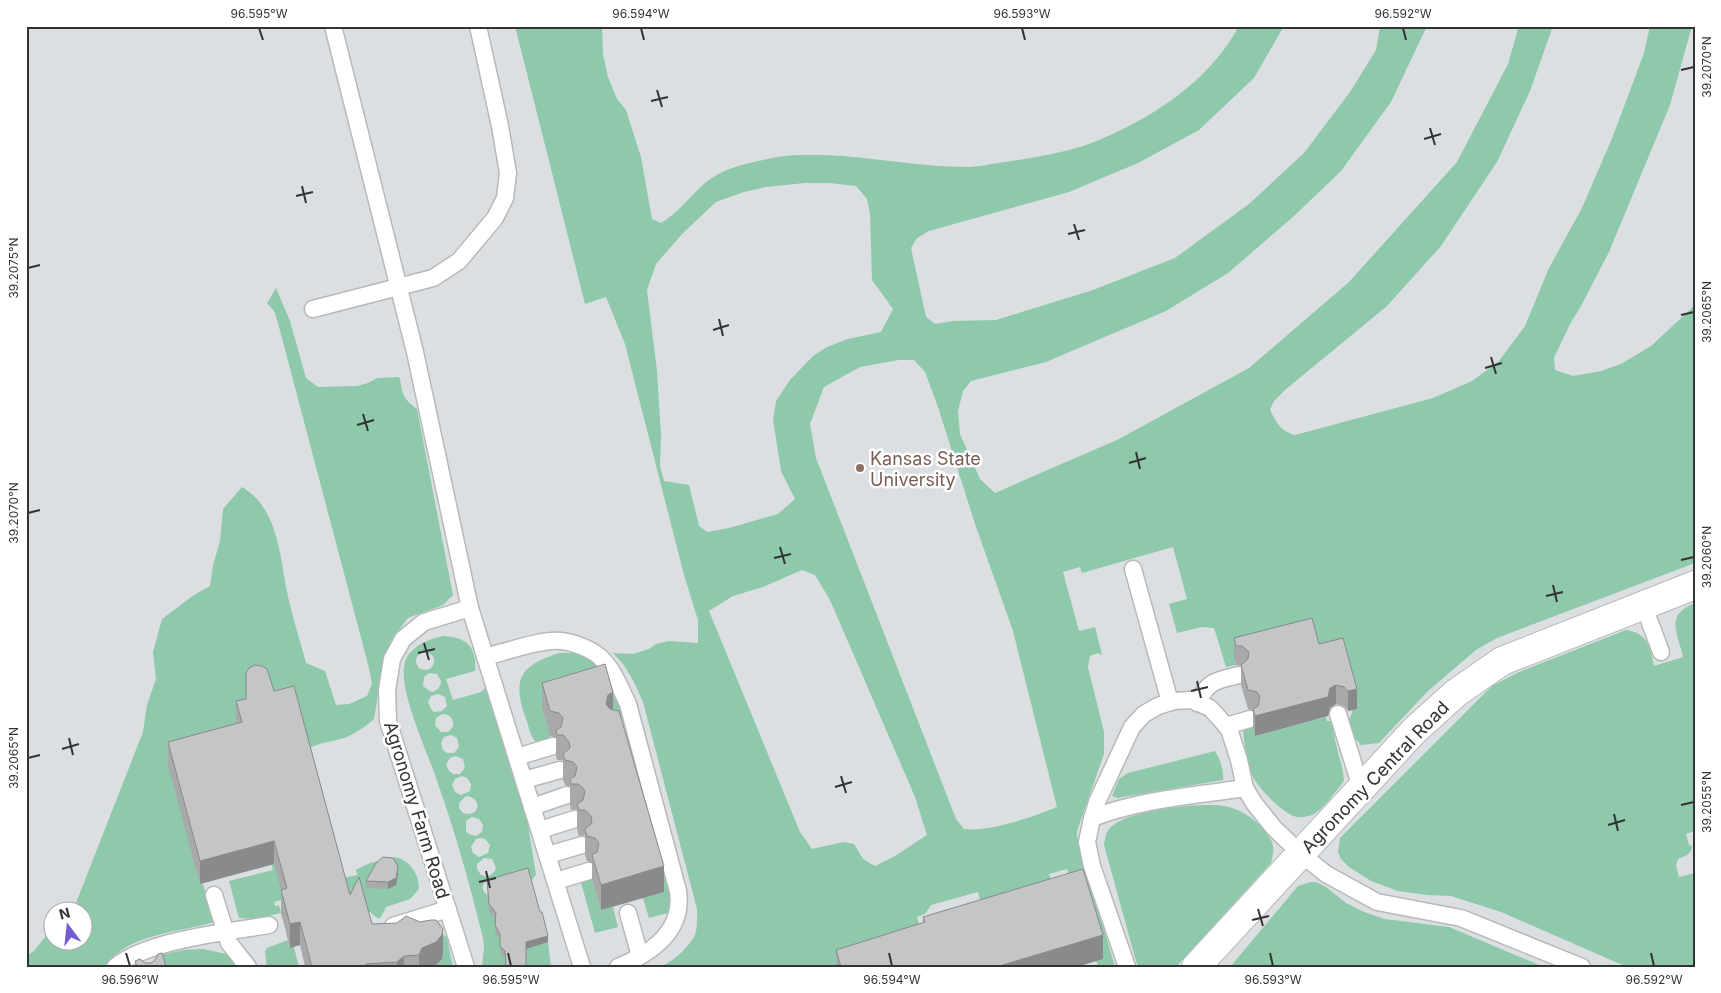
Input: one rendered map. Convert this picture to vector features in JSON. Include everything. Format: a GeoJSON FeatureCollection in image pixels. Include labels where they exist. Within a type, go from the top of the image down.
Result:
{"type":"FeatureCollection","features":[{"type":"Feature","properties":{"kind":"street","name":"Agronomy Central Road"},"geometry":{"type":"LineString","coordinates":[[1196,967],[1416,730],[1456,693],[1489,669],[1520,653],[1695,585]]}},
{"type":"Feature","properties":{"kind":"lane"},"geometry":{"type":"LineString","coordinates":[[333,26],[431,424],[470,608],[582,967]]}},
{"type":"Feature","properties":{"kind":"lane"},"geometry":{"type":"LineString","coordinates":[[313,309],[433,278],[459,261],[495,218],[505,198],[508,173],[500,126],[478,26]]}},
{"type":"Feature","properties":{"kind":"lane"},"geometry":{"type":"LineString","coordinates":[[1133,569],[1170,702]]}},
{"type":"Feature","properties":{"kind":"lane"},"geometry":{"type":"LineString","coordinates":[[1643,604],[1661,652]]}},
{"type":"Feature","properties":{"kind":"lane","name":"Agronomy Farm Road"},"geometry":{"type":"LineString","coordinates":[[466,967],[388,721],[387,690],[392,659],[403,639],[424,622],[470,608]]}},
{"type":"Feature","properties":{"kind":"lane"},"geometry":{"type":"LineString","coordinates":[[485,657],[539,644],[561,641],[580,646],[600,656],[616,678],[628,704],[632,722],[632,750],[659,846],[680,905],[676,922],[665,938],[640,956],[618,967]]}},
{"type":"Feature","properties":{"kind":"lane"},"geometry":{"type":"LineString","coordinates":[[1198,703],[1204,689],[1210,684],[1239,675]]}},
{"type":"Feature","properties":{"kind":"lane"},"geometry":{"type":"LineString","coordinates":[[1127,967],[1092,866],[1087,842],[1092,818],[1097,802],[1132,727],[1144,714],[1158,706],[1170,702],[1192,700],[1210,708],[1229,729],[1237,752],[1245,788],[1254,803],[1274,828],[1301,854],[1326,874],[1377,902],[1462,918],[1582,967]]}},
{"type":"Feature","properties":{"kind":"lane"},"geometry":{"type":"LineString","coordinates":[[1338,714],[1361,788]]}},
{"type":"Feature","properties":{"kind":"lane"},"geometry":{"type":"LineString","coordinates":[[1226,726],[1250,718]]}},
{"type":"Feature","properties":{"kind":"lane"},"geometry":{"type":"LineString","coordinates":[[616,727],[632,722]]}},
{"type":"Feature","properties":{"kind":"lane"},"geometry":{"type":"LineString","coordinates":[[517,757],[553,746]]}},
{"type":"Feature","properties":{"kind":"lane"},"geometry":{"type":"LineString","coordinates":[[524,780],[560,770]]}},
{"type":"Feature","properties":{"kind":"lane"},"geometry":{"type":"LineString","coordinates":[[1092,818],[1145,802],[1245,788]]}},
{"type":"Feature","properties":{"kind":"lane"},"geometry":{"type":"LineString","coordinates":[[532,807],[567,795]]}},
{"type":"Feature","properties":{"kind":"lane"},"geometry":{"type":"LineString","coordinates":[[540,830],[574,819]]}},
{"type":"Feature","properties":{"kind":"lane"},"geometry":{"type":"LineString","coordinates":[[548,855],[582,845]]}},
{"type":"Feature","properties":{"kind":"lane"},"geometry":{"type":"LineString","coordinates":[[556,881],[590,871]]}},
{"type":"Feature","properties":{"kind":"lane"},"geometry":{"type":"LineString","coordinates":[[214,895],[229,943],[248,967]]}},
{"type":"Feature","properties":{"kind":"lane"},"geometry":{"type":"LineString","coordinates":[[389,927],[448,909]]}},
{"type":"Feature","properties":{"kind":"lane"},"geometry":{"type":"LineString","coordinates":[[628,913],[640,956]]}},
{"type":"Feature","properties":{"kind":"lane"},"geometry":{"type":"LineString","coordinates":[[116,967],[146,959],[197,937],[268,925]]}},
{"type":"Feature","properties":{"kind":"green space"},"geometry":{"type":"Polygon","coordinates":[[[515,26],[602,26],[603,54],[608,77],[617,99],[626,110],[641,157],[652,219],[661,223],[705,183],[720,173],[746,164],[778,157],[825,155],[968,167],[1039,157],[1084,146],[1136,122],[1177,96],[1212,65],[1239,26],[1284,26],[1254,78],[1199,130],[1138,163],[1069,192],[929,231],[917,238],[911,248],[926,317],[935,324],[953,321],[996,320],[1093,290],[1175,258],[1249,204],[1304,153],[1350,92],[1376,50],[1380,26],[1427,26],[1391,102],[1341,171],[1294,216],[1228,273],[1166,311],[1046,362],[971,381],[963,391],[958,411],[960,434],[980,479],[995,493],[1119,439],[1249,368],[1349,282],[1457,162],[1508,64],[1519,26],[1553,26],[1530,91],[1497,162],[1441,246],[1387,306],[1274,401],[1270,410],[1277,423],[1282,429],[1295,435],[1433,398],[1472,381],[1499,361],[1525,326],[1549,268],[1582,208],[1613,136],[1644,53],[1650,26],[1692,26],[1670,105],[1609,252],[1554,358],[1555,370],[1573,376],[1601,371],[1621,364],[1651,346],[1695,305],[1695,563],[1497,638],[1476,650],[1428,691],[1379,743],[1361,745],[1351,734],[1349,719],[1352,710],[1357,709],[1234,659],[1236,665],[1226,667],[1214,628],[1202,627],[1177,633],[1169,604],[1187,599],[1173,547],[1082,573],[1080,567],[1063,572],[1079,631],[1095,627],[1102,655],[1098,653],[1090,656],[1088,667],[1104,732],[1104,754],[1077,831],[1077,836],[1115,967],[1098,967],[1096,961],[1103,959],[1075,895],[1067,869],[1049,874],[1055,893],[982,907],[978,892],[931,905],[925,914],[917,917],[931,967],[660,967],[679,955],[694,937],[697,927],[697,909],[643,702],[627,670],[613,653],[633,654],[649,649],[656,644],[669,641],[698,643],[698,620],[684,575],[625,344],[606,297],[585,304],[515,26]],[[805,183],[766,187],[744,192],[716,202],[683,233],[656,264],[647,290],[657,371],[661,436],[660,466],[664,481],[689,485],[699,526],[707,532],[729,528],[778,514],[795,499],[781,471],[773,420],[776,401],[790,380],[813,356],[827,347],[848,339],[881,332],[893,309],[872,280],[870,214],[867,199],[856,186],[805,183]],[[899,360],[860,367],[824,387],[810,424],[816,458],[956,819],[964,829],[986,828],[1024,819],[1057,807],[1013,631],[975,524],[925,372],[914,360],[899,360]],[[802,570],[763,587],[733,596],[709,611],[800,832],[812,849],[843,842],[854,844],[863,859],[875,866],[895,856],[927,835],[915,797],[830,600],[815,575],[802,570]]]}},
{"type":"Feature","properties":{"kind":"green space"},"geometry":{"type":"Polygon","coordinates":[[[276,288],[290,321],[306,378],[318,387],[357,386],[377,378],[399,377],[404,396],[417,409],[453,595],[443,605],[408,618],[391,640],[384,659],[374,719],[360,730],[348,736],[310,748],[200,884],[203,884],[214,922],[140,941],[126,947],[104,967],[26,967],[26,956],[34,951],[42,941],[42,950],[92,950],[92,900],[77,900],[143,732],[147,705],[156,679],[153,652],[162,619],[194,595],[210,586],[213,565],[220,541],[223,509],[242,487],[254,496],[270,520],[279,548],[289,601],[306,663],[325,671],[336,705],[349,704],[367,696],[372,684],[278,323],[274,311],[267,303],[276,288]]]}},
{"type":"Feature","properties":{"kind":"green space"},"geometry":{"type":"Polygon","coordinates":[[[1695,603],[1695,650],[1693,650],[1695,658],[1695,831],[1686,834],[1689,845],[1692,846],[1691,851],[1678,859],[1676,865],[1679,877],[1695,873],[1695,967],[1627,967],[1501,912],[1451,896],[1398,891],[1371,881],[1349,867],[1341,859],[1338,852],[1340,838],[1492,686],[1519,672],[1626,630],[1639,634],[1647,642],[1654,666],[1683,657],[1676,633],[1676,619],[1679,613],[1695,603]]]}},
{"type":"Feature","properties":{"kind":"green space"},"geometry":{"type":"Polygon","coordinates":[[[437,637],[451,637],[464,641],[469,645],[474,656],[475,671],[446,679],[453,700],[481,692],[485,688],[493,699],[498,711],[528,825],[536,875],[530,882],[532,947],[548,942],[551,967],[482,967],[483,938],[468,880],[445,803],[416,725],[406,693],[404,679],[404,667],[409,655],[425,642],[437,637]],[[423,652],[416,661],[420,669],[427,670],[431,668],[434,662],[432,655],[423,652]],[[429,673],[424,677],[423,686],[431,692],[438,688],[441,681],[437,674],[429,673]],[[438,694],[431,696],[428,702],[434,712],[442,711],[447,706],[445,697],[438,694]],[[445,714],[436,718],[435,725],[441,732],[448,732],[453,727],[452,719],[445,714]],[[451,735],[444,737],[441,743],[443,750],[447,753],[454,753],[459,747],[457,738],[451,735]],[[456,756],[450,758],[446,765],[453,774],[460,774],[465,768],[463,759],[456,756]],[[462,776],[455,779],[452,785],[455,792],[461,795],[470,791],[471,784],[467,778],[462,776]],[[466,796],[459,803],[459,808],[463,813],[468,814],[476,811],[477,804],[475,800],[466,796]],[[472,817],[466,821],[466,831],[476,836],[482,832],[483,825],[479,819],[472,817]],[[481,838],[476,839],[471,847],[473,853],[479,857],[488,853],[490,845],[485,839],[481,838]],[[484,858],[477,864],[477,869],[481,875],[488,876],[494,872],[496,868],[492,859],[484,858]],[[490,878],[483,884],[484,891],[489,896],[497,879],[490,878]]]}},
{"type":"Feature","properties":{"kind":"green space"},"geometry":{"type":"Polygon","coordinates":[[[559,653],[575,653],[600,663],[627,717],[614,720],[542,708],[551,739],[537,743],[531,735],[522,705],[520,684],[522,676],[527,669],[535,663],[559,653]]]}},
{"type":"Feature","properties":{"kind":"green space"},"geometry":{"type":"Polygon","coordinates":[[[1326,717],[1327,721],[1332,721],[1333,723],[1344,781],[1316,813],[1297,817],[1278,806],[1255,780],[1247,758],[1243,729],[1253,727],[1255,736],[1326,717]]]}},
{"type":"Feature","properties":{"kind":"green space"},"geometry":{"type":"Polygon","coordinates":[[[1215,751],[1221,765],[1223,780],[1117,798],[1112,796],[1119,779],[1128,773],[1215,751]]]}},
{"type":"Feature","properties":{"kind":"green space"},"geometry":{"type":"Polygon","coordinates":[[[255,793],[284,899],[274,902],[275,906],[279,905],[281,913],[254,919],[239,918],[229,881],[273,870],[252,794],[255,793]]]}},
{"type":"Feature","properties":{"kind":"green space"},"geometry":{"type":"Polygon","coordinates":[[[1204,805],[1231,808],[1246,814],[1256,822],[1268,835],[1272,843],[1271,863],[1176,967],[1139,967],[1104,845],[1107,833],[1111,827],[1119,822],[1142,813],[1169,808],[1204,805]]]}},
{"type":"Feature","properties":{"kind":"green space"},"geometry":{"type":"Polygon","coordinates":[[[664,855],[678,903],[672,912],[649,918],[643,898],[664,892],[664,855]]]}},
{"type":"Feature","properties":{"kind":"green space"},"geometry":{"type":"Polygon","coordinates":[[[395,857],[405,861],[413,869],[419,883],[419,889],[410,899],[386,907],[380,918],[377,918],[370,912],[347,919],[339,879],[357,875],[356,870],[370,863],[395,857]]]}},
{"type":"Feature","properties":{"kind":"green space"},"geometry":{"type":"Polygon","coordinates":[[[591,876],[601,910],[613,907],[618,927],[595,933],[580,879],[591,876]]]}},
{"type":"Feature","properties":{"kind":"green space"},"geometry":{"type":"Polygon","coordinates":[[[1316,882],[1326,887],[1346,903],[1364,912],[1385,919],[1449,927],[1544,967],[1230,967],[1298,886],[1316,882]]]}},
{"type":"Feature","properties":{"kind":"green space"},"geometry":{"type":"Polygon","coordinates":[[[438,935],[444,935],[447,938],[453,967],[431,967],[440,961],[442,954],[438,935]]]}},
{"type":"Feature","properties":{"kind":"green space"},"geometry":{"type":"Polygon","coordinates":[[[288,940],[290,948],[294,947],[299,967],[267,967],[265,952],[267,948],[288,940]]]}},
{"type":"Feature","properties":{"kind":"green space"},"geometry":{"type":"Polygon","coordinates":[[[203,949],[227,954],[245,967],[162,967],[161,955],[183,950],[203,949]]]}},
{"type":"Feature","properties":{"kind":"building"},"geometry":{"type":"Polygon","coordinates":[[[1312,618],[1319,644],[1343,638],[1357,689],[1348,691],[1344,687],[1336,685],[1330,688],[1328,697],[1255,716],[1253,709],[1258,706],[1260,697],[1257,692],[1248,690],[1241,665],[1248,659],[1249,652],[1242,646],[1236,646],[1234,638],[1312,618]]]}},
{"type":"Feature","properties":{"kind":"building"},"geometry":{"type":"Polygon","coordinates":[[[605,664],[613,692],[608,695],[606,704],[610,709],[619,711],[664,866],[601,885],[592,855],[597,852],[599,843],[595,838],[587,836],[585,829],[592,823],[591,816],[585,810],[579,810],[577,804],[583,800],[585,791],[578,784],[571,784],[570,779],[575,776],[577,767],[573,762],[565,760],[563,754],[570,748],[569,742],[563,735],[557,735],[556,730],[561,727],[563,718],[559,713],[550,711],[542,683],[605,664]]]}},
{"type":"Feature","properties":{"kind":"building"},"geometry":{"type":"Polygon","coordinates":[[[255,665],[267,669],[274,691],[294,686],[350,895],[359,877],[372,924],[397,923],[406,916],[420,922],[436,920],[443,929],[442,935],[436,942],[422,948],[419,955],[404,956],[397,962],[366,964],[366,967],[312,967],[300,922],[290,924],[281,890],[287,888],[274,841],[200,861],[168,742],[242,722],[236,701],[246,699],[246,673],[249,668],[255,665]]]}},
{"type":"Feature","properties":{"kind":"building"},"geometry":{"type":"Polygon","coordinates":[[[383,857],[392,858],[395,861],[398,867],[396,878],[388,882],[366,881],[376,863],[383,857]]]}},
{"type":"Feature","properties":{"kind":"building"},"geometry":{"type":"Polygon","coordinates":[[[528,868],[548,936],[526,942],[526,967],[506,967],[505,951],[500,946],[500,934],[495,925],[496,913],[489,904],[487,880],[528,868]]]}},
{"type":"Feature","properties":{"kind":"building"},"geometry":{"type":"Polygon","coordinates":[[[1083,869],[1103,935],[996,967],[841,967],[836,950],[925,922],[923,917],[1083,869]]]}},
{"type":"Feature","properties":{"kind":"building"},"geometry":{"type":"Polygon","coordinates":[[[162,953],[166,967],[137,967],[135,961],[140,959],[145,963],[151,963],[158,954],[162,953]]]}},
{"type":"Feature","properties":{"kind":"place","name":"Kansas State University"},"geometry":{"type":"Point","coordinates":[860,468]}}]}
